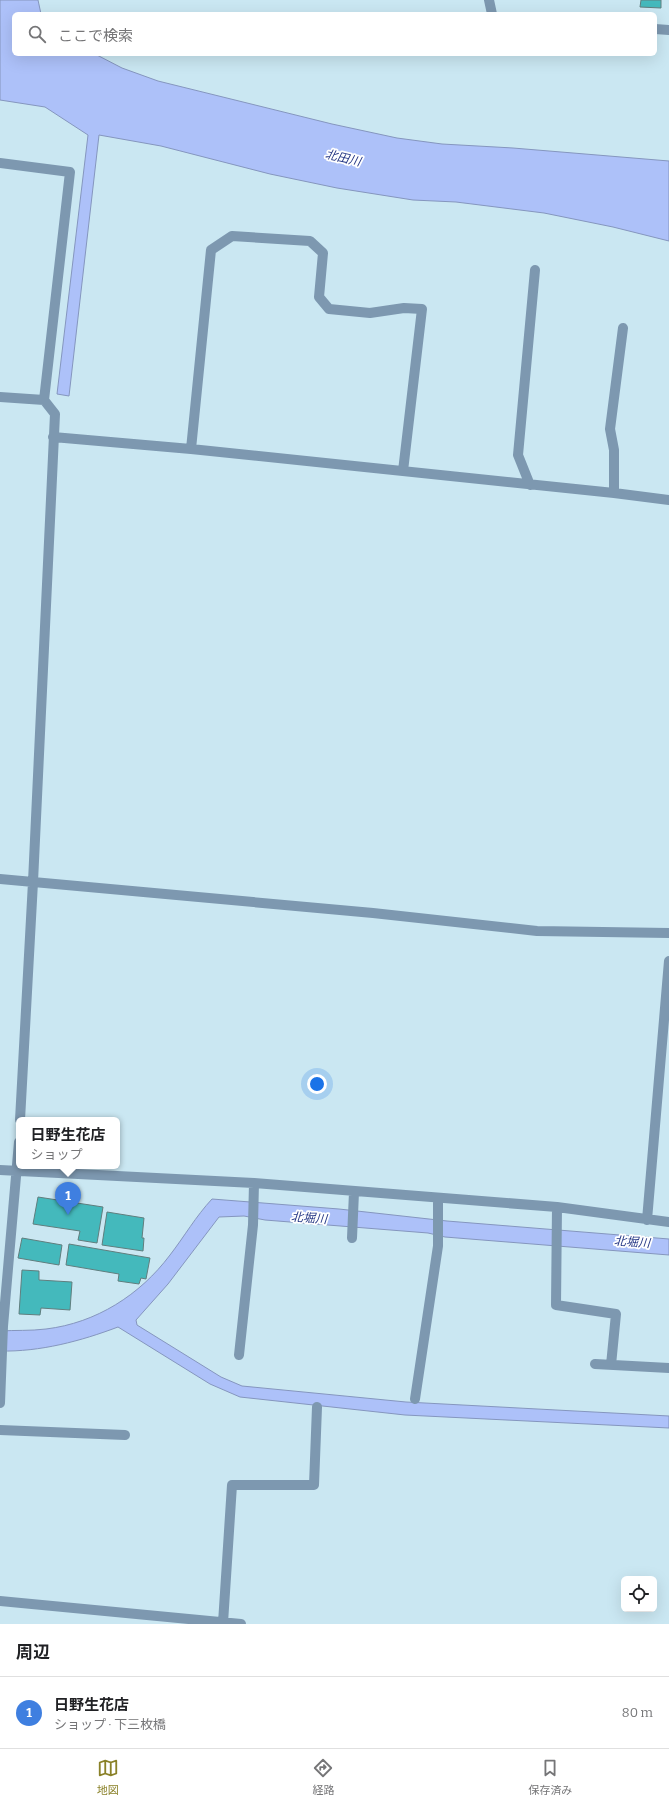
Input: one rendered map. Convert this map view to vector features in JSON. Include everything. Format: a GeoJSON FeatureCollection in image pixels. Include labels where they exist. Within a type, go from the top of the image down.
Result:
{"type":"FeatureCollection","features":[{"type":"Feature","properties":{"kind":"street"},"geometry":{"type":"LineString","coordinates":[[489,0],[492,12]]}},
{"type":"Feature","properties":{"kind":"street"},"geometry":{"type":"LineString","coordinates":[[657,29],[669,30]]}},
{"type":"Feature","properties":{"kind":"street"},"geometry":{"type":"LineString","coordinates":[[0,162],[70,172],[44,400],[54,414],[33,882],[20,1117]]}},
{"type":"Feature","properties":{"kind":"street"},"geometry":{"type":"LineString","coordinates":[[190,449],[211,250],[232,236],[310,241],[323,253],[319,297],[329,309],[370,312],[404,308],[422,309],[403,471]]}},
{"type":"Feature","properties":{"kind":"street"},"geometry":{"type":"LineString","coordinates":[[530,485],[518,454],[535,270]]}},
{"type":"Feature","properties":{"kind":"street"},"geometry":{"type":"LineString","coordinates":[[614,493],[614,450],[610,429],[623,328]]}},
{"type":"Feature","properties":{"kind":"street"},"geometry":{"type":"LineString","coordinates":[[0,397],[44,400]]}},
{"type":"Feature","properties":{"kind":"street"},"geometry":{"type":"LineString","coordinates":[[53,437],[190,449],[669,500]]}},
{"type":"Feature","properties":{"kind":"street"},"geometry":{"type":"LineString","coordinates":[[0,879],[373,913],[537,931],[669,933]]}},
{"type":"Feature","properties":{"kind":"street"},"geometry":{"type":"LineString","coordinates":[[647,1220],[669,960]]}},
{"type":"Feature","properties":{"kind":"street"},"geometry":{"type":"LineString","coordinates":[[0,1170],[254,1183],[438,1199],[557,1207],[669,1222]]}},
{"type":"Feature","properties":{"kind":"street"},"geometry":{"type":"LineString","coordinates":[[0,1403],[3,1326],[17,1171]]}},
{"type":"Feature","properties":{"kind":"street"},"geometry":{"type":"LineString","coordinates":[[239,1355],[253,1225],[254,1183]]}},
{"type":"Feature","properties":{"kind":"street"},"geometry":{"type":"LineString","coordinates":[[352,1238],[354,1192]]}},
{"type":"Feature","properties":{"kind":"street"},"geometry":{"type":"LineString","coordinates":[[415,1399],[438,1246],[438,1199]]}},
{"type":"Feature","properties":{"kind":"street"},"geometry":{"type":"LineString","coordinates":[[557,1207],[556,1305],[616,1314],[612,1365]]}},
{"type":"Feature","properties":{"kind":"street"},"geometry":{"type":"LineString","coordinates":[[595,1364],[669,1368]]}},
{"type":"Feature","properties":{"kind":"street"},"geometry":{"type":"LineString","coordinates":[[223,1622],[232,1484],[314,1485],[317,1407]]}},
{"type":"Feature","properties":{"kind":"street"},"geometry":{"type":"LineString","coordinates":[[0,1430],[125,1435]]}},
{"type":"Feature","properties":{"kind":"street"},"geometry":{"type":"LineString","coordinates":[[0,1601],[241,1624]]}},
{"type":"Feature","properties":{"kind":"water","name":"北田川"},"geometry":{"type":"Polygon","coordinates":[[[0,0],[38,0],[41,12],[12,12],[12,56],[99,56],[122,68],[158,81],[332,124],[397,138],[442,144],[513,148],[669,161],[669,241],[613,227],[544,213],[456,202],[413,200],[337,188],[270,174],[161,146],[99,135],[69,396],[57,394],[88,135],[45,107],[0,100],[0,0]]]}},
{"type":"Feature","properties":{"kind":"water","name":"北堀川"},"geometry":{"type":"Polygon","coordinates":[[[212,1199],[339,1209],[447,1221],[669,1239],[669,1255],[445,1237],[428,1233],[265,1220],[244,1216],[219,1217],[168,1284],[136,1320],[137,1325],[221,1377],[242,1386],[406,1402],[669,1416],[669,1428],[405,1415],[240,1397],[210,1384],[118,1327],[90,1337],[60,1345],[30,1350],[0,1351],[0,1331],[40,1330],[64,1326],[82,1321],[116,1305],[145,1283],[158,1269],[212,1199]]]}},
{"type":"Feature","properties":{"kind":"building"},"geometry":{"type":"Polygon","coordinates":[[[641,0],[661,0],[661,8],[640,7],[641,0]]]}},
{"type":"Feature","properties":{"kind":"building"},"geometry":{"type":"Polygon","coordinates":[[[38,1197],[103,1207],[97,1243],[78,1240],[80,1231],[33,1224],[38,1197]]]}},
{"type":"Feature","properties":{"kind":"building"},"geometry":{"type":"Polygon","coordinates":[[[107,1212],[144,1218],[142,1238],[144,1238],[143,1251],[102,1245],[107,1212]]]}},
{"type":"Feature","properties":{"kind":"building"},"geometry":{"type":"Polygon","coordinates":[[[22,1238],[62,1245],[59,1265],[18,1258],[22,1238]]]}},
{"type":"Feature","properties":{"kind":"building"},"geometry":{"type":"Polygon","coordinates":[[[69,1244],[150,1258],[146,1279],[141,1278],[139,1284],[118,1281],[119,1274],[66,1265],[69,1244]]]}},
{"type":"Feature","properties":{"kind":"building"},"geometry":{"type":"Polygon","coordinates":[[[22,1270],[39,1271],[39,1280],[72,1282],[70,1310],[41,1308],[40,1315],[19,1314],[22,1270]]]}},
{"type":"Feature","properties":{"kind":"place","name":"日野生花店"},"geometry":{"type":"Point","coordinates":[68,1215]}}]}
